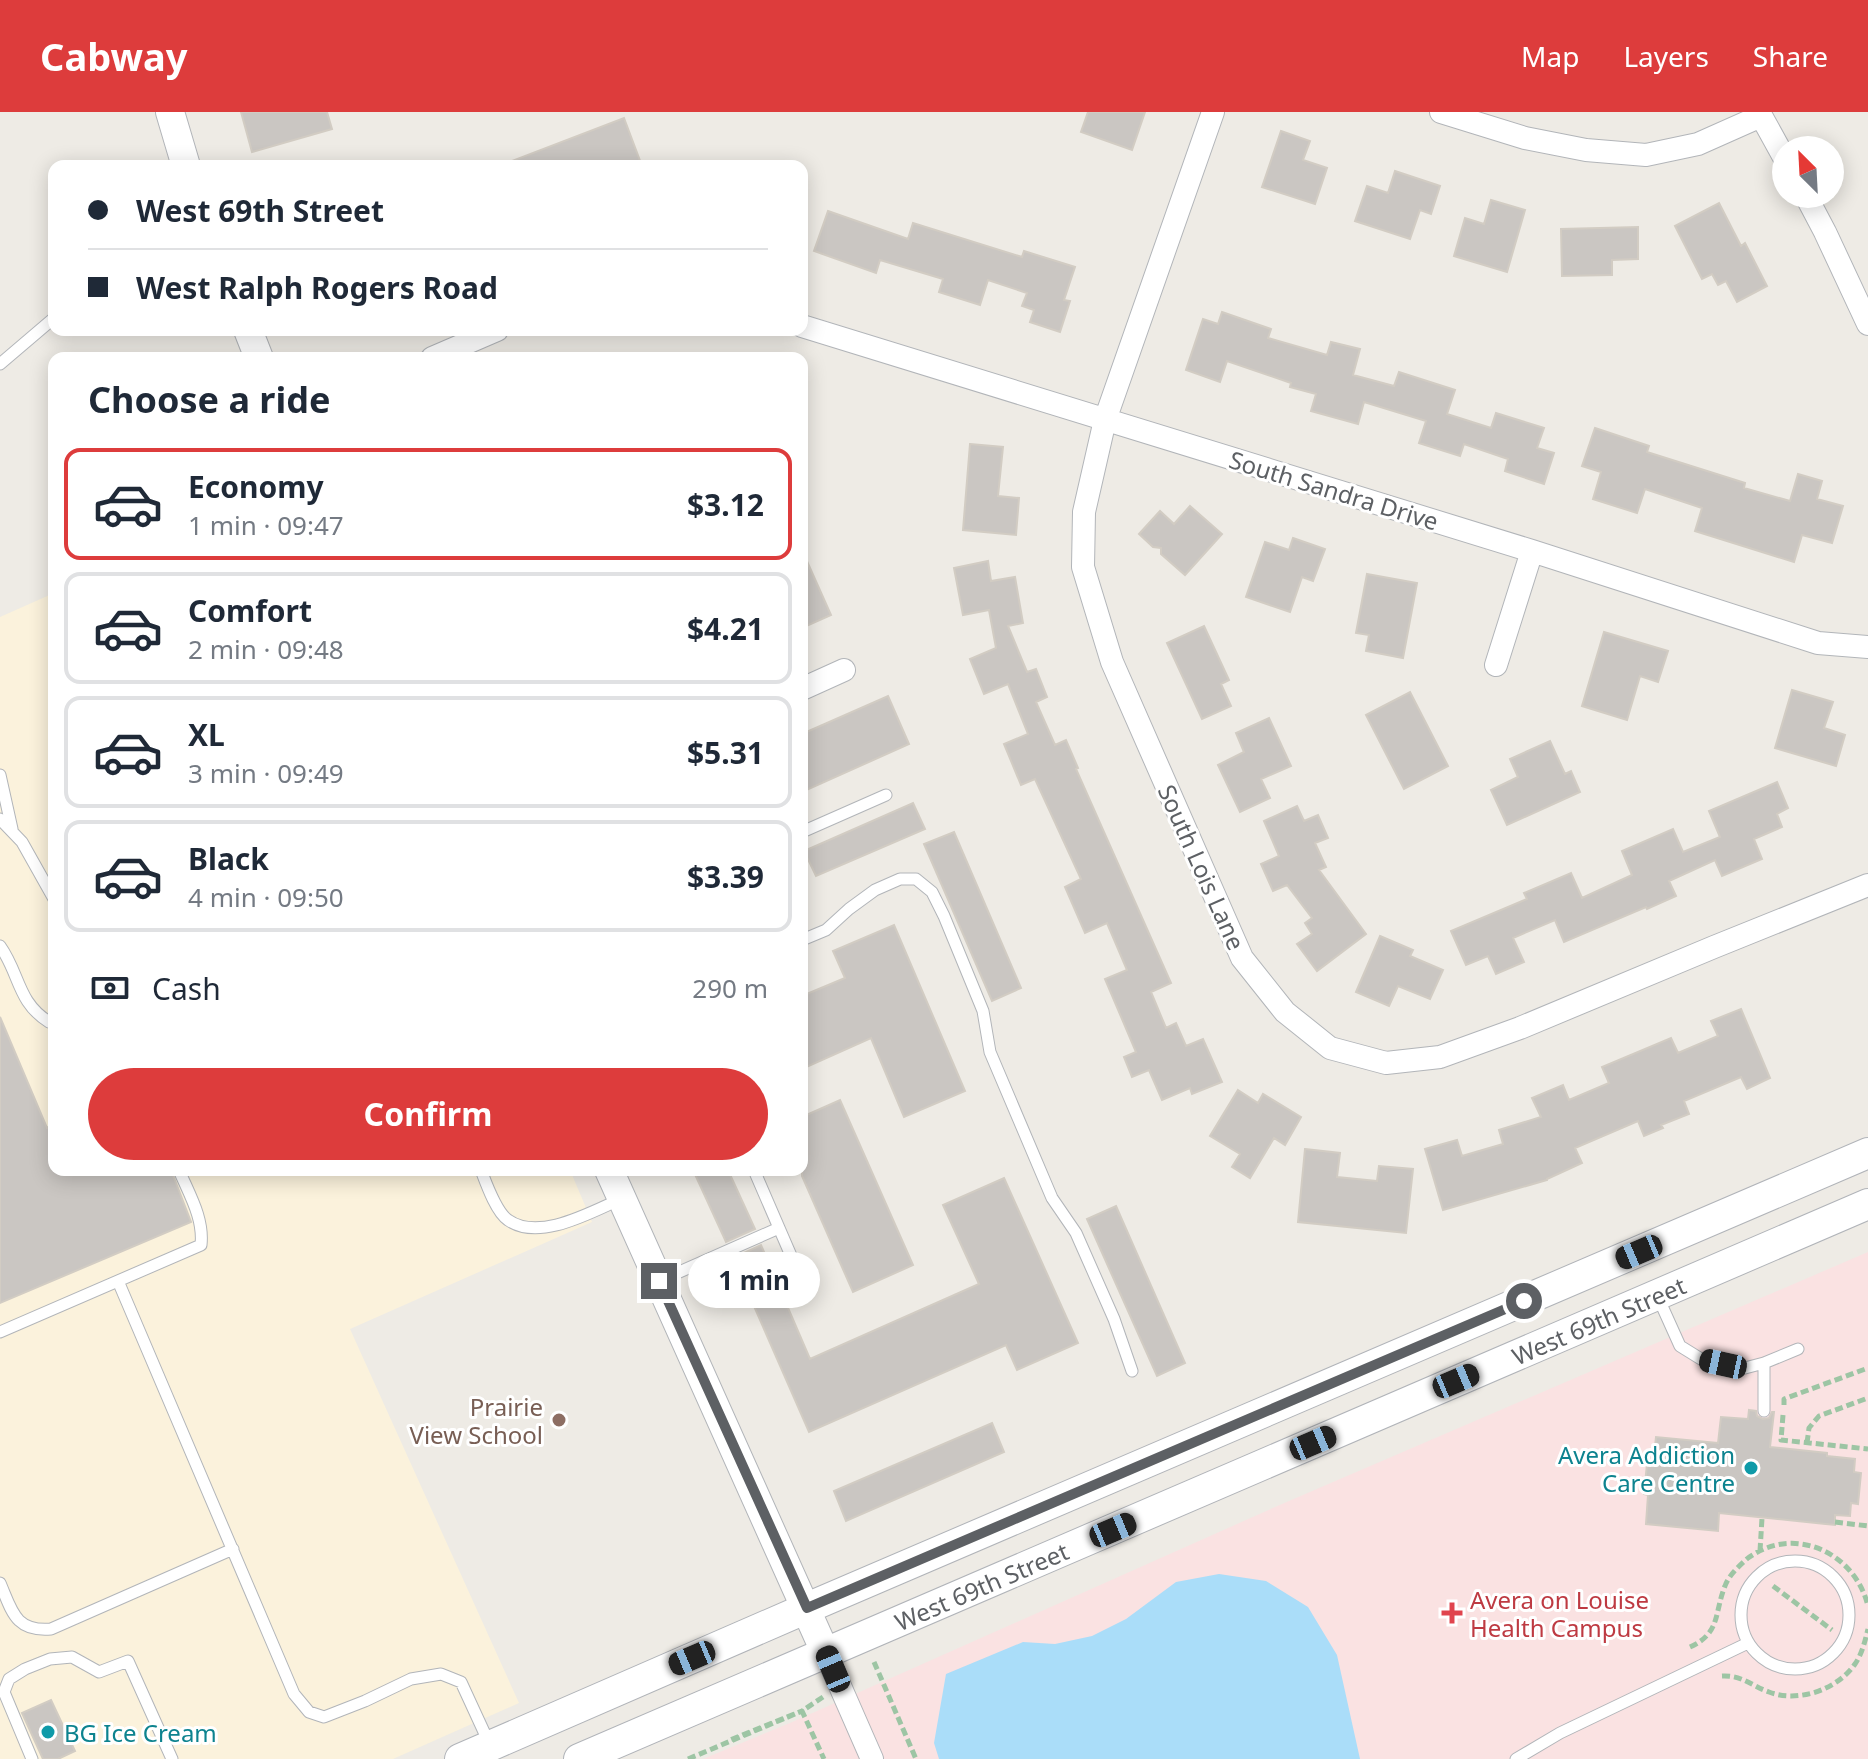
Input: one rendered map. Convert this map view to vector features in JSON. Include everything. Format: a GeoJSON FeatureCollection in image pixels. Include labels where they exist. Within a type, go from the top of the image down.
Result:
{"type":"FeatureCollection","features":[{"type":"Feature","properties":{"kind":"main road","name":"West 69th Street"},"geometry":{"type":"LineString","coordinates":[[460,1759],[1868,1153]]}},
{"type":"Feature","properties":{"kind":"main road","name":"West 69th Street"},"geometry":{"type":"LineString","coordinates":[[579,1759],[1868,1204]]}},
{"type":"Feature","properties":{"kind":"street"},"geometry":{"type":"LineString","coordinates":[[170,112],[184,160]]}},
{"type":"Feature","properties":{"kind":"street","name":"South Lois Lane"},"geometry":{"type":"LineString","coordinates":[[1213,112],[1105,420],[1084,512],[1083,567],[1112,662],[1242,958],[1285,1012],[1330,1048],[1386,1063],[1440,1057],[1520,1028],[1868,885]]}},
{"type":"Feature","properties":{"kind":"street"},"geometry":{"type":"LineString","coordinates":[[1441,112],[1525,138],[1586,150],[1646,155],[1698,144],[1760,114],[1772,136]]}},
{"type":"Feature","properties":{"kind":"street"},"geometry":{"type":"LineString","coordinates":[[1812,208],[1868,324]]}},
{"type":"Feature","properties":{"kind":"street","name":"South Sandra Drive"},"geometry":{"type":"LineString","coordinates":[[808,328],[1532,551],[1818,643],[1868,647]]}},
{"type":"Feature","properties":{"kind":"street"},"geometry":{"type":"LineString","coordinates":[[446,352],[483,336]]}},
{"type":"Feature","properties":{"kind":"street"},"geometry":{"type":"LineString","coordinates":[[1496,665],[1532,551]]}},
{"type":"Feature","properties":{"kind":"street"},"geometry":{"type":"LineString","coordinates":[[808,686],[844,670]]}},
{"type":"Feature","properties":{"kind":"street"},"geometry":{"type":"LineString","coordinates":[[612,1176],[872,1759]]}},
{"type":"Feature","properties":{"kind":"lane"},"geometry":{"type":"LineString","coordinates":[[0,364],[48,323]]}},
{"type":"Feature","properties":{"kind":"lane"},"geometry":{"type":"LineString","coordinates":[[0,775],[12,831]]}},
{"type":"Feature","properties":{"kind":"lane"},"geometry":{"type":"LineString","coordinates":[[808,829],[886,795]]}},
{"type":"Feature","properties":{"kind":"lane"},"geometry":{"type":"LineString","coordinates":[[0,819],[22,842],[48,888]]}},
{"type":"Feature","properties":{"kind":"lane"},"geometry":{"type":"LineString","coordinates":[[808,938],[826,930],[875,890],[900,879],[916,879],[932,892],[983,1011],[990,1052],[1052,1198],[1076,1233],[1114,1319],[1132,1371]]}},
{"type":"Feature","properties":{"kind":"lane"},"geometry":{"type":"LineString","coordinates":[[0,946],[26,1000],[48,1021]]}},
{"type":"Feature","properties":{"kind":"lane"},"geometry":{"type":"LineString","coordinates":[[0,1332],[201,1245],[200,1221],[181,1176]]}},
{"type":"Feature","properties":{"kind":"lane"},"geometry":{"type":"LineString","coordinates":[[484,1176],[506,1219],[529,1228],[551,1226],[622,1199]]}},
{"type":"Feature","properties":{"kind":"lane"},"geometry":{"type":"LineString","coordinates":[[757,1176],[805,1288]]}},
{"type":"Feature","properties":{"kind":"lane"},"geometry":{"type":"LineString","coordinates":[[659,1281],[779,1228]]}},
{"type":"Feature","properties":{"kind":"lane"},"geometry":{"type":"LineString","coordinates":[[118,1281],[294,1694],[309,1712],[324,1717],[411,1679],[441,1674],[461,1682],[490,1746]]}},
{"type":"Feature","properties":{"kind":"lane"},"geometry":{"type":"LineString","coordinates":[[1657,1295],[1680,1346],[1701,1359],[1745,1368],[1798,1349]]}},
{"type":"Feature","properties":{"kind":"lane"},"geometry":{"type":"LineString","coordinates":[[1764,1363],[1764,1411]]}},
{"type":"Feature","properties":{"kind":"lane"},"geometry":{"type":"LineString","coordinates":[[0,1583],[15,1617],[37,1630],[51,1629],[233,1549]]}},
{"type":"Feature","properties":{"kind":"lane"},"geometry":{"type":"LineString","coordinates":[[1792,1561],[1810,1563],[1827,1571],[1840,1584],[1848,1600],[1850,1618],[1837,1650],[1824,1661],[1808,1668],[1790,1670],[1774,1666],[1761,1658],[1748,1643],[1740,1622],[1743,1598],[1757,1576],[1774,1564],[1792,1561]]}},
{"type":"Feature","properties":{"kind":"lane"},"geometry":{"type":"LineString","coordinates":[[1516,1759],[1560,1733],[1748,1643]]}},
{"type":"Feature","properties":{"kind":"lane"},"geometry":{"type":"LineString","coordinates":[[32,1759],[4,1692],[9,1679],[50,1659],[72,1657],[99,1672],[128,1661],[172,1759]]}},
{"type":"Feature","properties":{"kind":"path"},"geometry":{"type":"LineString","coordinates":[[1868,1368],[1784,1399],[1781,1440],[1868,1449]]}},
{"type":"Feature","properties":{"kind":"path"},"geometry":{"type":"LineString","coordinates":[[1807,1443],[1809,1428],[1819,1416],[1868,1398]]}},
{"type":"Feature","properties":{"kind":"path"},"geometry":{"type":"LineString","coordinates":[[1760,1551],[1762,1518]]}},
{"type":"Feature","properties":{"kind":"path"},"geometry":{"type":"LineString","coordinates":[[1835,1522],[1868,1524]]}},
{"type":"Feature","properties":{"kind":"path"},"geometry":{"type":"LineString","coordinates":[[1690,1647],[1702,1641],[1715,1625],[1725,1586],[1732,1574],[1749,1558],[1772,1547],[1793,1544],[1813,1546],[1833,1554],[1848,1567],[1861,1587],[1868,1606]]}},
{"type":"Feature","properties":{"kind":"path"},"geometry":{"type":"LineString","coordinates":[[1861,1587],[1868,1583]]}},
{"type":"Feature","properties":{"kind":"path"},"geometry":{"type":"LineString","coordinates":[[1773,1586],[1832,1630]]}},
{"type":"Feature","properties":{"kind":"path"},"geometry":{"type":"LineString","coordinates":[[1720,1676],[1733,1675],[1770,1693],[1785,1695],[1804,1695],[1824,1689],[1841,1679],[1854,1666],[1862,1652],[1868,1629]]}},
{"type":"Feature","properties":{"kind":"path"},"geometry":{"type":"LineString","coordinates":[[875,1661],[916,1759]]}},
{"type":"Feature","properties":{"kind":"path"},"geometry":{"type":"LineString","coordinates":[[688,1759],[802,1711],[730,1740]]}},
{"type":"Feature","properties":{"kind":"shaded area"},"geometry":{"type":"Polygon","coordinates":[[[48,596],[48,1176],[573,1176],[592,1222],[350,1329],[519,1703],[393,1759],[0,1759],[0,617],[48,596]]]}},
{"type":"Feature","properties":{"kind":"shaded area","name":"Avera on Louise Health Campus"},"geometry":{"type":"Polygon","coordinates":[[[1868,1252],[1868,1759],[703,1759],[1282,1504],[1868,1252]]]}},
{"type":"Feature","properties":{"kind":"water"},"geometry":{"type":"Polygon","coordinates":[[[1219,1574],[1266,1581],[1308,1607],[1337,1655],[1360,1759],[939,1759],[934,1743],[946,1674],[1023,1642],[1055,1644],[1092,1636],[1126,1619],[1176,1582],[1219,1574]]]}},
{"type":"Feature","properties":{"kind":"building"},"geometry":{"type":"Polygon","coordinates":[[[241,112],[327,112],[332,129],[252,152],[241,112]]]}},
{"type":"Feature","properties":{"kind":"building"},"geometry":{"type":"Polygon","coordinates":[[[1088,112],[1145,112],[1132,150],[1081,132],[1088,112]]]}},
{"type":"Feature","properties":{"kind":"building"},"geometry":{"type":"Polygon","coordinates":[[[624,118],[640,160],[514,160],[624,118]]]}},
{"type":"Feature","properties":{"kind":"building"},"geometry":{"type":"Polygon","coordinates":[[[1281,131],[1310,141],[1303,160],[1327,168],[1315,204],[1262,187],[1281,131]]]}},
{"type":"Feature","properties":{"kind":"building"},"geometry":{"type":"Polygon","coordinates":[[[1395,171],[1440,186],[1431,214],[1420,210],[1410,239],[1355,221],[1367,186],[1388,193],[1395,171]]]}},
{"type":"Feature","properties":{"kind":"building"},"geometry":{"type":"Polygon","coordinates":[[[1491,200],[1525,210],[1507,272],[1454,256],[1465,218],[1484,224],[1491,200]]]}},
{"type":"Feature","properties":{"kind":"building"},"geometry":{"type":"Polygon","coordinates":[[[1719,203],[1741,246],[1745,243],[1767,286],[1737,302],[1726,281],[1718,285],[1712,274],[1702,279],[1675,226],[1719,203]]]}},
{"type":"Feature","properties":{"kind":"building"},"geometry":{"type":"Polygon","coordinates":[[[828,211],[908,239],[913,223],[1022,257],[1024,251],[1075,267],[1064,300],[1070,301],[1060,332],[1030,322],[1034,310],[1022,306],[1027,293],[988,280],[980,305],[939,292],[943,279],[880,260],[876,273],[814,251],[828,211]]]}},
{"type":"Feature","properties":{"kind":"building"},"geometry":{"type":"Polygon","coordinates":[[[1638,227],[1638,259],[1612,260],[1612,275],[1562,276],[1561,229],[1638,227]]]}},
{"type":"Feature","properties":{"kind":"building"},"geometry":{"type":"Polygon","coordinates":[[[1222,312],[1271,329],[1268,338],[1327,355],[1331,342],[1360,349],[1353,375],[1394,386],[1399,372],[1455,390],[1447,414],[1491,428],[1496,413],[1544,428],[1537,448],[1554,453],[1544,484],[1505,471],[1508,459],[1464,444],[1460,456],[1419,443],[1426,421],[1364,402],[1358,424],[1311,411],[1316,394],[1290,387],[1291,383],[1227,361],[1220,382],[1186,370],[1203,319],[1218,324],[1222,312]]]}},
{"type":"Feature","properties":{"kind":"building"},"geometry":{"type":"Polygon","coordinates":[[[1595,428],[1649,446],[1647,452],[1745,483],[1744,488],[1790,501],[1798,474],[1822,481],[1817,499],[1843,506],[1832,543],[1802,535],[1794,562],[1695,531],[1702,508],[1645,489],[1637,513],[1593,499],[1601,472],[1582,466],[1595,428]]]}},
{"type":"Feature","properties":{"kind":"building"},"geometry":{"type":"Polygon","coordinates":[[[970,444],[1003,447],[998,496],[1019,498],[1016,535],[963,530],[970,444]]]}},
{"type":"Feature","properties":{"kind":"building"},"geometry":{"type":"Polygon","coordinates":[[[1190,506],[1222,534],[1185,575],[1161,554],[1161,548],[1153,547],[1139,534],[1160,511],[1174,524],[1190,506]]]}},
{"type":"Feature","properties":{"kind":"building"},"geometry":{"type":"Polygon","coordinates":[[[1293,538],[1325,549],[1313,581],[1302,577],[1290,612],[1246,597],[1265,542],[1289,550],[1293,538]]]}},
{"type":"Feature","properties":{"kind":"building"},"geometry":{"type":"Polygon","coordinates":[[[988,561],[991,581],[1015,577],[1023,623],[1008,626],[1027,672],[1036,669],[1047,697],[1036,702],[1055,745],[1066,740],[1171,983],[1151,992],[1166,1028],[1176,1023],[1186,1046],[1203,1039],[1222,1082],[1192,1094],[1190,1088],[1162,1100],[1149,1070],[1132,1077],[1124,1057],[1136,1052],[1105,979],[1127,970],[1107,923],[1085,933],[1065,887],[1081,879],[1035,779],[1021,785],[1004,744],[1028,734],[1008,684],[984,694],[970,659],[996,648],[989,610],[963,615],[954,568],[988,561]]]}},
{"type":"Feature","properties":{"kind":"building"},"geometry":{"type":"Polygon","coordinates":[[[808,563],[831,615],[808,625],[808,563]]]}},
{"type":"Feature","properties":{"kind":"building"},"geometry":{"type":"Polygon","coordinates":[[[1367,574],[1417,583],[1403,658],[1366,651],[1369,635],[1356,633],[1367,574]]]}},
{"type":"Feature","properties":{"kind":"building"},"geometry":{"type":"Polygon","coordinates":[[[1204,626],[1229,680],[1221,684],[1231,706],[1202,719],[1167,643],[1204,626]]]}},
{"type":"Feature","properties":{"kind":"building"},"geometry":{"type":"Polygon","coordinates":[[[1604,632],[1668,651],[1658,682],[1640,676],[1627,720],[1582,706],[1604,632]]]}},
{"type":"Feature","properties":{"kind":"building"},"geometry":{"type":"Polygon","coordinates":[[[1792,690],[1833,702],[1824,728],[1845,735],[1836,766],[1775,748],[1792,690]]]}},
{"type":"Feature","properties":{"kind":"building"},"geometry":{"type":"Polygon","coordinates":[[[1410,692],[1448,766],[1404,789],[1366,715],[1410,692]]]}},
{"type":"Feature","properties":{"kind":"building"},"geometry":{"type":"Polygon","coordinates":[[[888,696],[909,744],[808,789],[808,731],[888,696]]]}},
{"type":"Feature","properties":{"kind":"building"},"geometry":{"type":"Polygon","coordinates":[[[1269,718],[1291,766],[1261,779],[1270,798],[1240,812],[1218,765],[1244,752],[1236,733],[1269,718]]]}},
{"type":"Feature","properties":{"kind":"building"},"geometry":{"type":"Polygon","coordinates":[[[1550,741],[1565,774],[1571,771],[1580,792],[1507,825],[1491,790],[1518,777],[1510,759],[1550,741]]]}},
{"type":"Feature","properties":{"kind":"building"},"geometry":{"type":"Polygon","coordinates":[[[1777,782],[1788,808],[1777,814],[1782,827],[1754,839],[1762,859],[1722,876],[1715,860],[1669,881],[1676,896],[1564,942],[1555,920],[1513,938],[1524,962],[1496,974],[1488,956],[1466,965],[1451,931],[1527,899],[1524,893],[1571,873],[1582,898],[1632,875],[1622,851],[1673,829],[1683,852],[1720,837],[1709,811],[1777,782]]]}},
{"type":"Feature","properties":{"kind":"building"},"geometry":{"type":"Polygon","coordinates":[[[913,803],[925,829],[816,876],[808,859],[808,849],[913,803]]]}},
{"type":"Feature","properties":{"kind":"building"},"geometry":{"type":"Polygon","coordinates":[[[1297,806],[1304,821],[1318,815],[1328,838],[1315,843],[1326,867],[1319,870],[1366,934],[1317,971],[1297,944],[1312,934],[1305,923],[1312,918],[1287,885],[1273,891],[1261,864],[1279,856],[1264,821],[1297,806]]]}},
{"type":"Feature","properties":{"kind":"building"},"geometry":{"type":"Polygon","coordinates":[[[954,832],[1021,988],[992,1001],[924,844],[954,832]]]}},
{"type":"Feature","properties":{"kind":"building"},"geometry":{"type":"Polygon","coordinates":[[[894,925],[965,1091],[904,1117],[871,1038],[808,1066],[808,993],[845,978],[833,951],[894,925]]]}},
{"type":"Feature","properties":{"kind":"building"},"geometry":{"type":"Polygon","coordinates":[[[1380,936],[1413,950],[1410,956],[1443,970],[1430,999],[1398,986],[1389,1006],[1356,992],[1380,936]]]}},
{"type":"Feature","properties":{"kind":"building"},"geometry":{"type":"Polygon","coordinates":[[[1741,1009],[1770,1078],[1747,1089],[1741,1077],[1684,1101],[1689,1114],[1661,1125],[1663,1128],[1644,1136],[1638,1121],[1575,1148],[1582,1163],[1547,1180],[1443,1210],[1425,1149],[1457,1140],[1462,1156],[1503,1144],[1499,1130],[1541,1117],[1532,1098],[1563,1085],[1569,1100],[1609,1083],[1602,1067],[1671,1038],[1678,1053],[1718,1036],[1711,1021],[1741,1009]]]}},
{"type":"Feature","properties":{"kind":"building"},"geometry":{"type":"Polygon","coordinates":[[[0,1017],[48,1128],[48,1176],[173,1176],[191,1222],[0,1303],[0,1017]]]}},
{"type":"Feature","properties":{"kind":"building"},"geometry":{"type":"Polygon","coordinates":[[[1238,1090],[1258,1103],[1263,1094],[1301,1117],[1285,1145],[1274,1138],[1250,1178],[1232,1167],[1240,1154],[1210,1136],[1238,1090]]]}},
{"type":"Feature","properties":{"kind":"building"},"geometry":{"type":"Polygon","coordinates":[[[840,1100],[913,1265],[853,1292],[802,1176],[808,1176],[808,1114],[840,1100]]]}},
{"type":"Feature","properties":{"kind":"building"},"geometry":{"type":"Polygon","coordinates":[[[1305,1149],[1340,1153],[1337,1177],[1377,1181],[1379,1166],[1413,1169],[1406,1233],[1298,1222],[1305,1149]]]}},
{"type":"Feature","properties":{"kind":"building"},"geometry":{"type":"Polygon","coordinates":[[[696,1176],[731,1176],[755,1229],[726,1242],[696,1176]]]}},
{"type":"Feature","properties":{"kind":"building"},"geometry":{"type":"Polygon","coordinates":[[[1004,1178],[1078,1343],[1017,1370],[1006,1345],[809,1432],[733,1258],[761,1245],[810,1359],[979,1284],[943,1205],[1004,1178]]]}},
{"type":"Feature","properties":{"kind":"building"},"geometry":{"type":"Polygon","coordinates":[[[1116,1206],[1185,1363],[1157,1376],[1087,1219],[1116,1206]]]}},
{"type":"Feature","properties":{"kind":"building","name":"Avera Addiction Care Centre"},"geometry":{"type":"Polygon","coordinates":[[[1749,1410],[1756,1411],[1757,1416],[1763,1419],[1774,1412],[1770,1447],[1855,1459],[1854,1472],[1861,1473],[1858,1504],[1851,1503],[1850,1516],[1835,1515],[1835,1525],[1719,1513],[1718,1531],[1646,1524],[1648,1495],[1644,1494],[1647,1464],[1653,1464],[1656,1437],[1718,1443],[1721,1417],[1748,1419],[1749,1410]]]}},
{"type":"Feature","properties":{"kind":"building"},"geometry":{"type":"Polygon","coordinates":[[[992,1423],[1004,1452],[846,1521],[834,1491],[992,1423]]]}},
{"type":"Feature","properties":{"kind":"building","name":"BG Ice Cream"},"geometry":{"type":"Polygon","coordinates":[[[51,1700],[75,1751],[58,1759],[43,1759],[22,1713],[51,1700]]]}},
{"type":"Feature","properties":{"kind":"place","name":"Prairie View School"},"geometry":{"type":"Point","coordinates":[559,1420]}},
{"type":"Feature","properties":{"kind":"place","name":"Avera Addiction Care Centre"},"geometry":{"type":"Point","coordinates":[1751,1468]}},
{"type":"Feature","properties":{"kind":"place","name":"Avera on Louise Health Campus"},"geometry":{"type":"Point","coordinates":[1452,1613]}},
{"type":"Feature","properties":{"kind":"place","name":"BG Ice Cream"},"geometry":{"type":"Point","coordinates":[48,1732]}},
{"type":"Feature","properties":{"kind":"route"},"geometry":{"type":"LineString","coordinates":[[659,1281],[807,1608],[1524,1301]]}}]}
